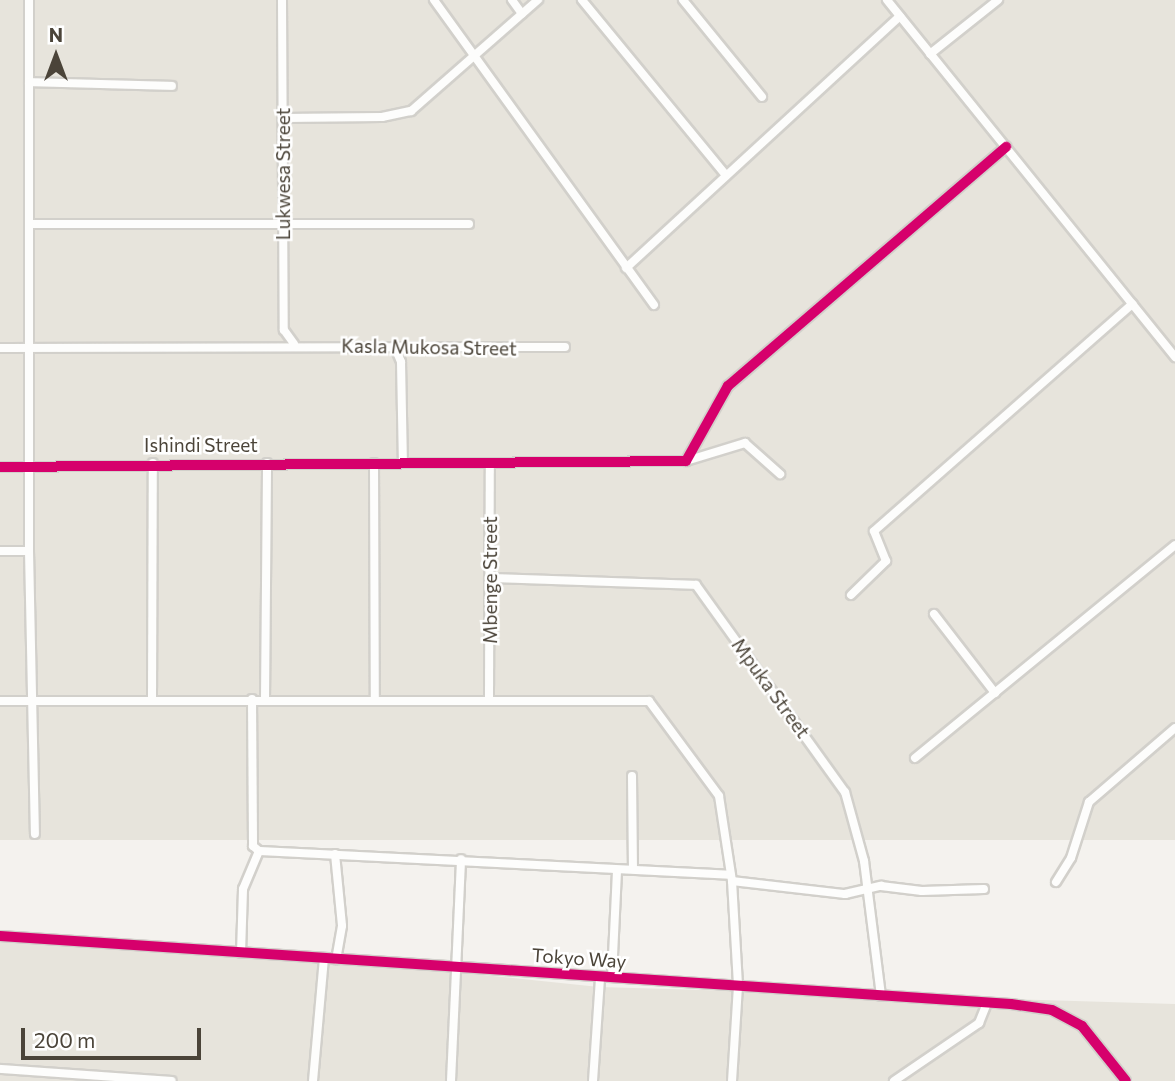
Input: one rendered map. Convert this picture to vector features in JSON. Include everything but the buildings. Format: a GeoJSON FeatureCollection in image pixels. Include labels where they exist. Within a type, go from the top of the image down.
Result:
{"type":"FeatureCollection","features":[{"type":"Feature","properties":{"kind":"street"},"geometry":{"type":"LineString","coordinates":[[29,0],[29,551],[35,834]]}},
{"type":"Feature","properties":{"kind":"street","name":"Lukwesa Street"},"geometry":{"type":"LineString","coordinates":[[282,0],[284,330],[294,344]]}},
{"type":"Feature","properties":{"kind":"street"},"geometry":{"type":"LineString","coordinates":[[434,0],[654,304]]}},
{"type":"Feature","properties":{"kind":"street"},"geometry":{"type":"LineString","coordinates":[[512,0],[522,14]]}},
{"type":"Feature","properties":{"kind":"street"},"geometry":{"type":"LineString","coordinates":[[284,118],[397,116],[419,106],[538,0]]}},
{"type":"Feature","properties":{"kind":"street"},"geometry":{"type":"LineString","coordinates":[[582,0],[726,175]]}},
{"type":"Feature","properties":{"kind":"street"},"geometry":{"type":"LineString","coordinates":[[683,0],[762,97]]}},
{"type":"Feature","properties":{"kind":"street"},"geometry":{"type":"LineString","coordinates":[[887,0],[1175,357]]}},
{"type":"Feature","properties":{"kind":"street"},"geometry":{"type":"LineString","coordinates":[[930,54],[998,0]]}},
{"type":"Feature","properties":{"kind":"street"},"geometry":{"type":"LineString","coordinates":[[626,268],[900,16]]}},
{"type":"Feature","properties":{"kind":"street"},"geometry":{"type":"LineString","coordinates":[[29,82],[172,86]]}},
{"type":"Feature","properties":{"kind":"street"},"geometry":{"type":"LineString","coordinates":[[685,461],[728,386],[1006,147]]}},
{"type":"Feature","properties":{"kind":"street"},"geometry":{"type":"LineString","coordinates":[[29,224],[469,224]]}},
{"type":"Feature","properties":{"kind":"street"},"geometry":{"type":"LineString","coordinates":[[851,595],[886,561],[874,531],[1132,304]]}},
{"type":"Feature","properties":{"kind":"street","name":"Kasla Mukosa Street"},"geometry":{"type":"LineString","coordinates":[[0,348],[294,344],[396,350],[565,347]]}},
{"type":"Feature","properties":{"kind":"street"},"geometry":{"type":"LineString","coordinates":[[396,350],[401,362],[403,463]]}},
{"type":"Feature","properties":{"kind":"street","name":"Ishindi Street"},"geometry":{"type":"LineString","coordinates":[[0,467],[153,463],[685,461],[745,443],[780,474]]}},
{"type":"Feature","properties":{"kind":"street"},"geometry":{"type":"LineString","coordinates":[[152,699],[153,463]]}},
{"type":"Feature","properties":{"kind":"street"},"geometry":{"type":"LineString","coordinates":[[265,699],[267,463]]}},
{"type":"Feature","properties":{"kind":"street"},"geometry":{"type":"LineString","coordinates":[[374,463],[375,699]]}},
{"type":"Feature","properties":{"kind":"street","name":"Mbenge Street"},"geometry":{"type":"LineString","coordinates":[[489,698],[490,463]]}},
{"type":"Feature","properties":{"kind":"street"},"geometry":{"type":"LineString","coordinates":[[915,758],[1175,545]]}},
{"type":"Feature","properties":{"kind":"street"},"geometry":{"type":"LineString","coordinates":[[0,551],[29,551]]}},
{"type":"Feature","properties":{"kind":"street","name":"Mpuka Street"},"geometry":{"type":"LineString","coordinates":[[489,578],[696,585],[841,784],[860,843],[864,888],[881,996]]}},
{"type":"Feature","properties":{"kind":"street"},"geometry":{"type":"LineString","coordinates":[[934,614],[995,693]]}},
{"type":"Feature","properties":{"kind":"street"},"geometry":{"type":"LineString","coordinates":[[0,701],[34,698],[489,698],[649,701],[717,791],[731,878],[738,986],[732,1081]]}},
{"type":"Feature","properties":{"kind":"street"},"geometry":{"type":"LineString","coordinates":[[252,699],[253,846],[259,851],[461,859],[617,870],[632,867],[731,878],[752,886],[805,886],[823,893],[864,888],[984,888]]}},
{"type":"Feature","properties":{"kind":"street"},"geometry":{"type":"LineString","coordinates":[[1056,882],[1071,858],[1089,802],[1175,728]]}},
{"type":"Feature","properties":{"kind":"street"},"geometry":{"type":"LineString","coordinates":[[632,776],[632,867]]}},
{"type":"Feature","properties":{"kind":"street"},"geometry":{"type":"LineString","coordinates":[[240,953],[243,890],[259,851]]}},
{"type":"Feature","properties":{"kind":"street"},"geometry":{"type":"LineString","coordinates":[[335,854],[342,923],[336,959]]}},
{"type":"Feature","properties":{"kind":"street"},"geometry":{"type":"LineString","coordinates":[[451,1081],[461,859]]}},
{"type":"Feature","properties":{"kind":"street"},"geometry":{"type":"LineString","coordinates":[[612,977],[617,870]]}},
{"type":"Feature","properties":{"kind":"street","name":"Tokyo Way"},"geometry":{"type":"LineString","coordinates":[[0,936],[987,1003],[1066,1016],[1100,1045],[1126,1081]]}},
{"type":"Feature","properties":{"kind":"street"},"geometry":{"type":"LineString","coordinates":[[313,1081],[324,958]]}},
{"type":"Feature","properties":{"kind":"street"},"geometry":{"type":"LineString","coordinates":[[593,1081],[600,977]]}},
{"type":"Feature","properties":{"kind":"street"},"geometry":{"type":"LineString","coordinates":[[894,1081],[979,1023],[987,1003]]}},
{"type":"Feature","properties":{"kind":"street"},"geometry":{"type":"LineString","coordinates":[[0,1069],[172,1081]]}},
{"type":"Feature","properties":{"kind":"shaded area"},"geometry":{"type":"Polygon","coordinates":[[[0,0],[1175,0],[1175,840],[0,840],[0,0]]]}},
{"type":"Feature","properties":{"kind":"shaded area"},"geometry":{"type":"Polygon","coordinates":[[[0,941],[455,972],[599,987],[1175,1004],[1175,1081],[0,1081],[0,941]]]}},
{"type":"Feature","properties":{"kind":"cycle path"},"geometry":{"type":"LineString","coordinates":[[0,467],[686,461],[728,386],[1006,147]]}},
{"type":"Feature","properties":{"kind":"cycle path"},"geometry":{"type":"LineString","coordinates":[[0,936],[1011,1004],[1052,1010],[1082,1026],[1126,1081]]}}]}
